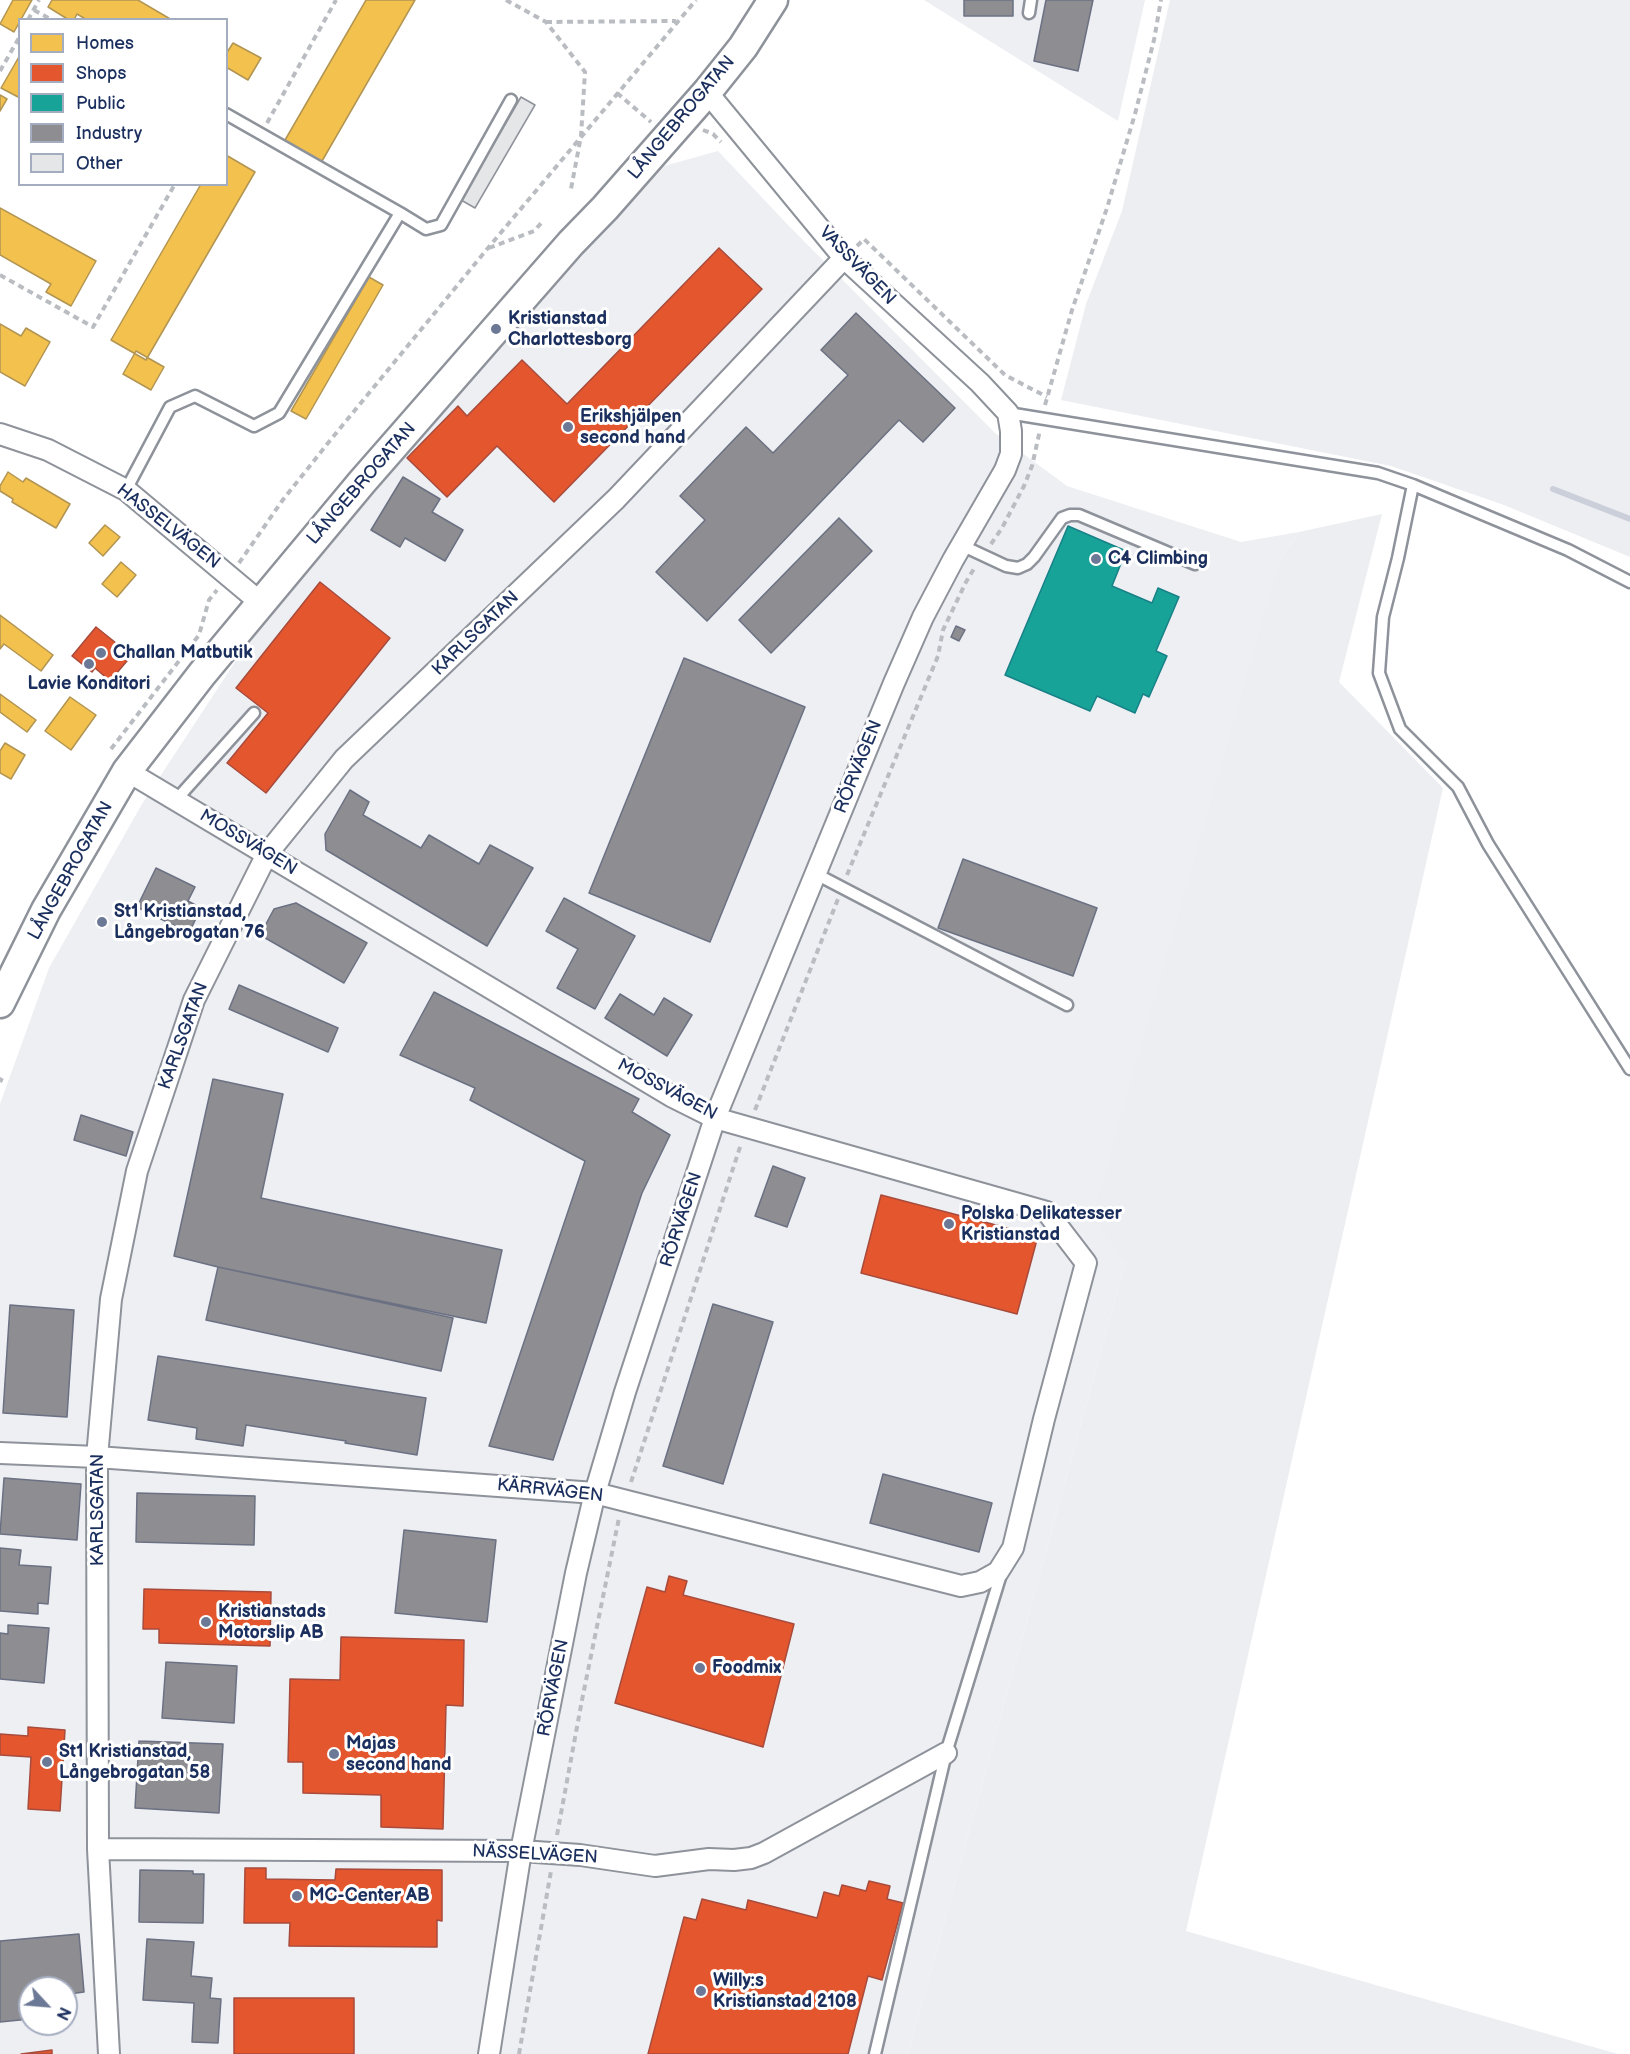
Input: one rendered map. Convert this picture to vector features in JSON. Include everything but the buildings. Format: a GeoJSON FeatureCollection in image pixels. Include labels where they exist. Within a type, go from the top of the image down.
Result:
{"type":"FeatureCollection","features":[{"type":"Feature","properties":{"kind":"main road","name":"LÅNGEBROGATAN"},"geometry":{"type":"LineString","coordinates":[[0,1003],[119,761],[202,674],[370,473],[571,243],[605,208],[707,92],[743,47],[773,0]]}},
{"type":"Feature","properties":{"kind":"street","name":"VASSVÄGEN"},"geometry":{"type":"LineString","coordinates":[[707,92],[844,258],[980,383],[1010,422]]}},
{"type":"Feature","properties":{"kind":"street","name":"KARLSGATAN"},"geometry":{"type":"LineString","coordinates":[[109,2054],[98,1849],[97,1457],[111,1299],[137,1171],[194,1000],[267,854],[344,759],[616,499],[844,258]]}},
{"type":"Feature","properties":{"kind":"street","name":"RÖRVÄGEN"},"geometry":{"type":"LineString","coordinates":[[489,2054],[521,1851],[576,1573],[595,1493],[625,1392],[715,1118],[923,617],[961,545],[1005,470],[1011,454],[1010,422]]}},
{"type":"Feature","properties":{"kind":"street","name":"HASSELVÄGEN"},"geometry":{"type":"LineString","coordinates":[[0,434],[48,450],[126,490],[261,603]]}},
{"type":"Feature","properties":{"kind":"street","name":"MOSSVÄGEN"},"geometry":{"type":"LineString","coordinates":[[119,761],[176,800],[671,1096],[715,1118],[1047,1212],[1086,1263],[1044,1419]]}},
{"type":"Feature","properties":{"kind":"street","name":"KÄRRVÄGEN"},"geometry":{"type":"LineString","coordinates":[[0,1454],[97,1457],[595,1493],[961,1586],[980,1582],[998,1572],[1013,1548],[1044,1419]]}},
{"type":"Feature","properties":{"kind":"street","name":"NÄSSELVÄGEN"},"geometry":{"type":"LineString","coordinates":[[98,1849],[521,1851],[655,1866],[709,1859],[734,1860],[751,1858],[783,1842],[946,1753]]}},
{"type":"Feature","properties":{"kind":"lane"},"geometry":{"type":"LineString","coordinates":[[1029,13],[1031,0]]}},
{"type":"Feature","properties":{"kind":"lane"},"geometry":{"type":"LineString","coordinates":[[228,115],[426,229],[441,225],[511,100]]}},
{"type":"Feature","properties":{"kind":"lane"},"geometry":{"type":"LineString","coordinates":[[126,490],[170,407],[195,396],[254,426],[279,414],[400,213]]}},
{"type":"Feature","properties":{"kind":"lane"},"geometry":{"type":"LineString","coordinates":[[1010,422],[1043,418],[1378,473],[1413,485],[1568,550],[1630,582]]}},
{"type":"Feature","properties":{"kind":"lane"},"geometry":{"type":"LineString","coordinates":[[1413,485],[1383,617],[1379,673],[1400,729],[1458,787],[1488,844],[1630,1070]]}},
{"type":"Feature","properties":{"kind":"lane"},"geometry":{"type":"LineString","coordinates":[[961,545],[1006,566],[1018,568],[1027,564],[1062,518],[1070,514],[1079,514],[1195,564]]}},
{"type":"Feature","properties":{"kind":"lane"},"geometry":{"type":"LineString","coordinates":[[176,800],[254,713]]}},
{"type":"Feature","properties":{"kind":"lane"},"geometry":{"type":"LineString","coordinates":[[816,874],[1067,1005]]}},
{"type":"Feature","properties":{"kind":"lane"},"geometry":{"type":"LineString","coordinates":[[875,2054],[946,1753],[1006,1560]]}},
{"type":"Feature","properties":{"kind":"path"},"geometry":{"type":"LineString","coordinates":[[29,18],[39,0]]}},
{"type":"Feature","properties":{"kind":"path"},"geometry":{"type":"LineString","coordinates":[[261,134],[336,0]]}},
{"type":"Feature","properties":{"kind":"path"},"geometry":{"type":"LineString","coordinates":[[506,0],[546,22],[585,72],[581,136],[571,189]]}},
{"type":"Feature","properties":{"kind":"path"},"geometry":{"type":"LineString","coordinates":[[119,761],[199,635],[209,600],[230,575],[302,476],[488,248],[696,0]]}},
{"type":"Feature","properties":{"kind":"path"},"geometry":{"type":"LineString","coordinates":[[519,2054],[584,1688],[616,1532],[625,1501],[737,1154],[842,888],[938,656],[943,630],[966,582],[1002,528],[1032,466],[1047,397],[1072,310],[1107,208],[1135,114],[1154,40],[1161,0]]}},
{"type":"Feature","properties":{"kind":"path"},"geometry":{"type":"LineString","coordinates":[[34,9],[49,18]]}},
{"type":"Feature","properties":{"kind":"path"},"geometry":{"type":"LineString","coordinates":[[546,22],[677,21]]}},
{"type":"Feature","properties":{"kind":"path"},"geometry":{"type":"LineString","coordinates":[[0,71],[18,40]]}},
{"type":"Feature","properties":{"kind":"path"},"geometry":{"type":"LineString","coordinates":[[0,275],[93,327],[174,186]]}},
{"type":"Feature","properties":{"kind":"path"},"geometry":{"type":"LineString","coordinates":[[488,248],[534,231],[543,220]]}},
{"type":"Feature","properties":{"kind":"shaded area"},"geometry":{"type":"Polygon","coordinates":[[[924,0],[1145,0],[1118,121],[924,0]]]}},
{"type":"Feature","properties":{"kind":"shaded area"},"geometry":{"type":"Polygon","coordinates":[[[1170,0],[1630,0],[1630,557],[1504,505],[1391,466],[1061,400],[1086,304],[1122,211],[1170,0]]]}},
{"type":"Feature","properties":{"kind":"shaded area"},"geometry":{"type":"Polygon","coordinates":[[[718,151],[789,226],[995,433],[1067,486],[1241,542],[1299,532],[1279,562],[1126,1260],[908,2054],[0,2054],[0,1104],[49,968],[142,804],[254,633],[400,452],[664,166],[718,151]]]}},
{"type":"Feature","properties":{"kind":"shaded area"},"geometry":{"type":"Polygon","coordinates":[[[1382,514],[1339,682],[1443,788],[1186,1931],[1618,2054],[908,2054],[1126,1260],[1092,1219],[1279,562],[1299,532],[1382,514]]]}},
{"type":"Feature","properties":{"kind":"waterway"},"geometry":{"type":"LineString","coordinates":[[1553,489],[1630,519]]}},
{"type":"Feature","properties":{"kind":"place","name":"Kristianstad Charlottesborg"},"geometry":{"type":"Point","coordinates":[496,329]}},
{"type":"Feature","properties":{"kind":"place","name":"Erikshjälpen second hand"},"geometry":{"type":"Point","coordinates":[568,427]}},
{"type":"Feature","properties":{"kind":"place","name":"C4 Climbing"},"geometry":{"type":"Point","coordinates":[1096,559]}},
{"type":"Feature","properties":{"kind":"place","name":"Challan Matbutik"},"geometry":{"type":"Point","coordinates":[101,653]}},
{"type":"Feature","properties":{"kind":"place","name":"Lavie Konditori"},"geometry":{"type":"Point","coordinates":[89,664]}},
{"type":"Feature","properties":{"kind":"place","name":"St1 Kristianstad, Långebrogatan 76"},"geometry":{"type":"Point","coordinates":[102,922]}},
{"type":"Feature","properties":{"kind":"place","name":"Polska Delikatesser Kristianstad"},"geometry":{"type":"Point","coordinates":[949,1224]}},
{"type":"Feature","properties":{"kind":"place","name":"Kristianstads Motorslip AB"},"geometry":{"type":"Point","coordinates":[206,1622]}},
{"type":"Feature","properties":{"kind":"place","name":"Foodmix"},"geometry":{"type":"Point","coordinates":[700,1668]}},
{"type":"Feature","properties":{"kind":"place","name":"Majas second hand"},"geometry":{"type":"Point","coordinates":[334,1754]}},
{"type":"Feature","properties":{"kind":"place","name":"St1 Kristianstad, Långebrogatan 58"},"geometry":{"type":"Point","coordinates":[47,1762]}},
{"type":"Feature","properties":{"kind":"place","name":"MC-Center AB"},"geometry":{"type":"Point","coordinates":[297,1896]}},
{"type":"Feature","properties":{"kind":"place","name":"Willy:s Kristianstad 2108"},"geometry":{"type":"Point","coordinates":[701,1991]}}]}
